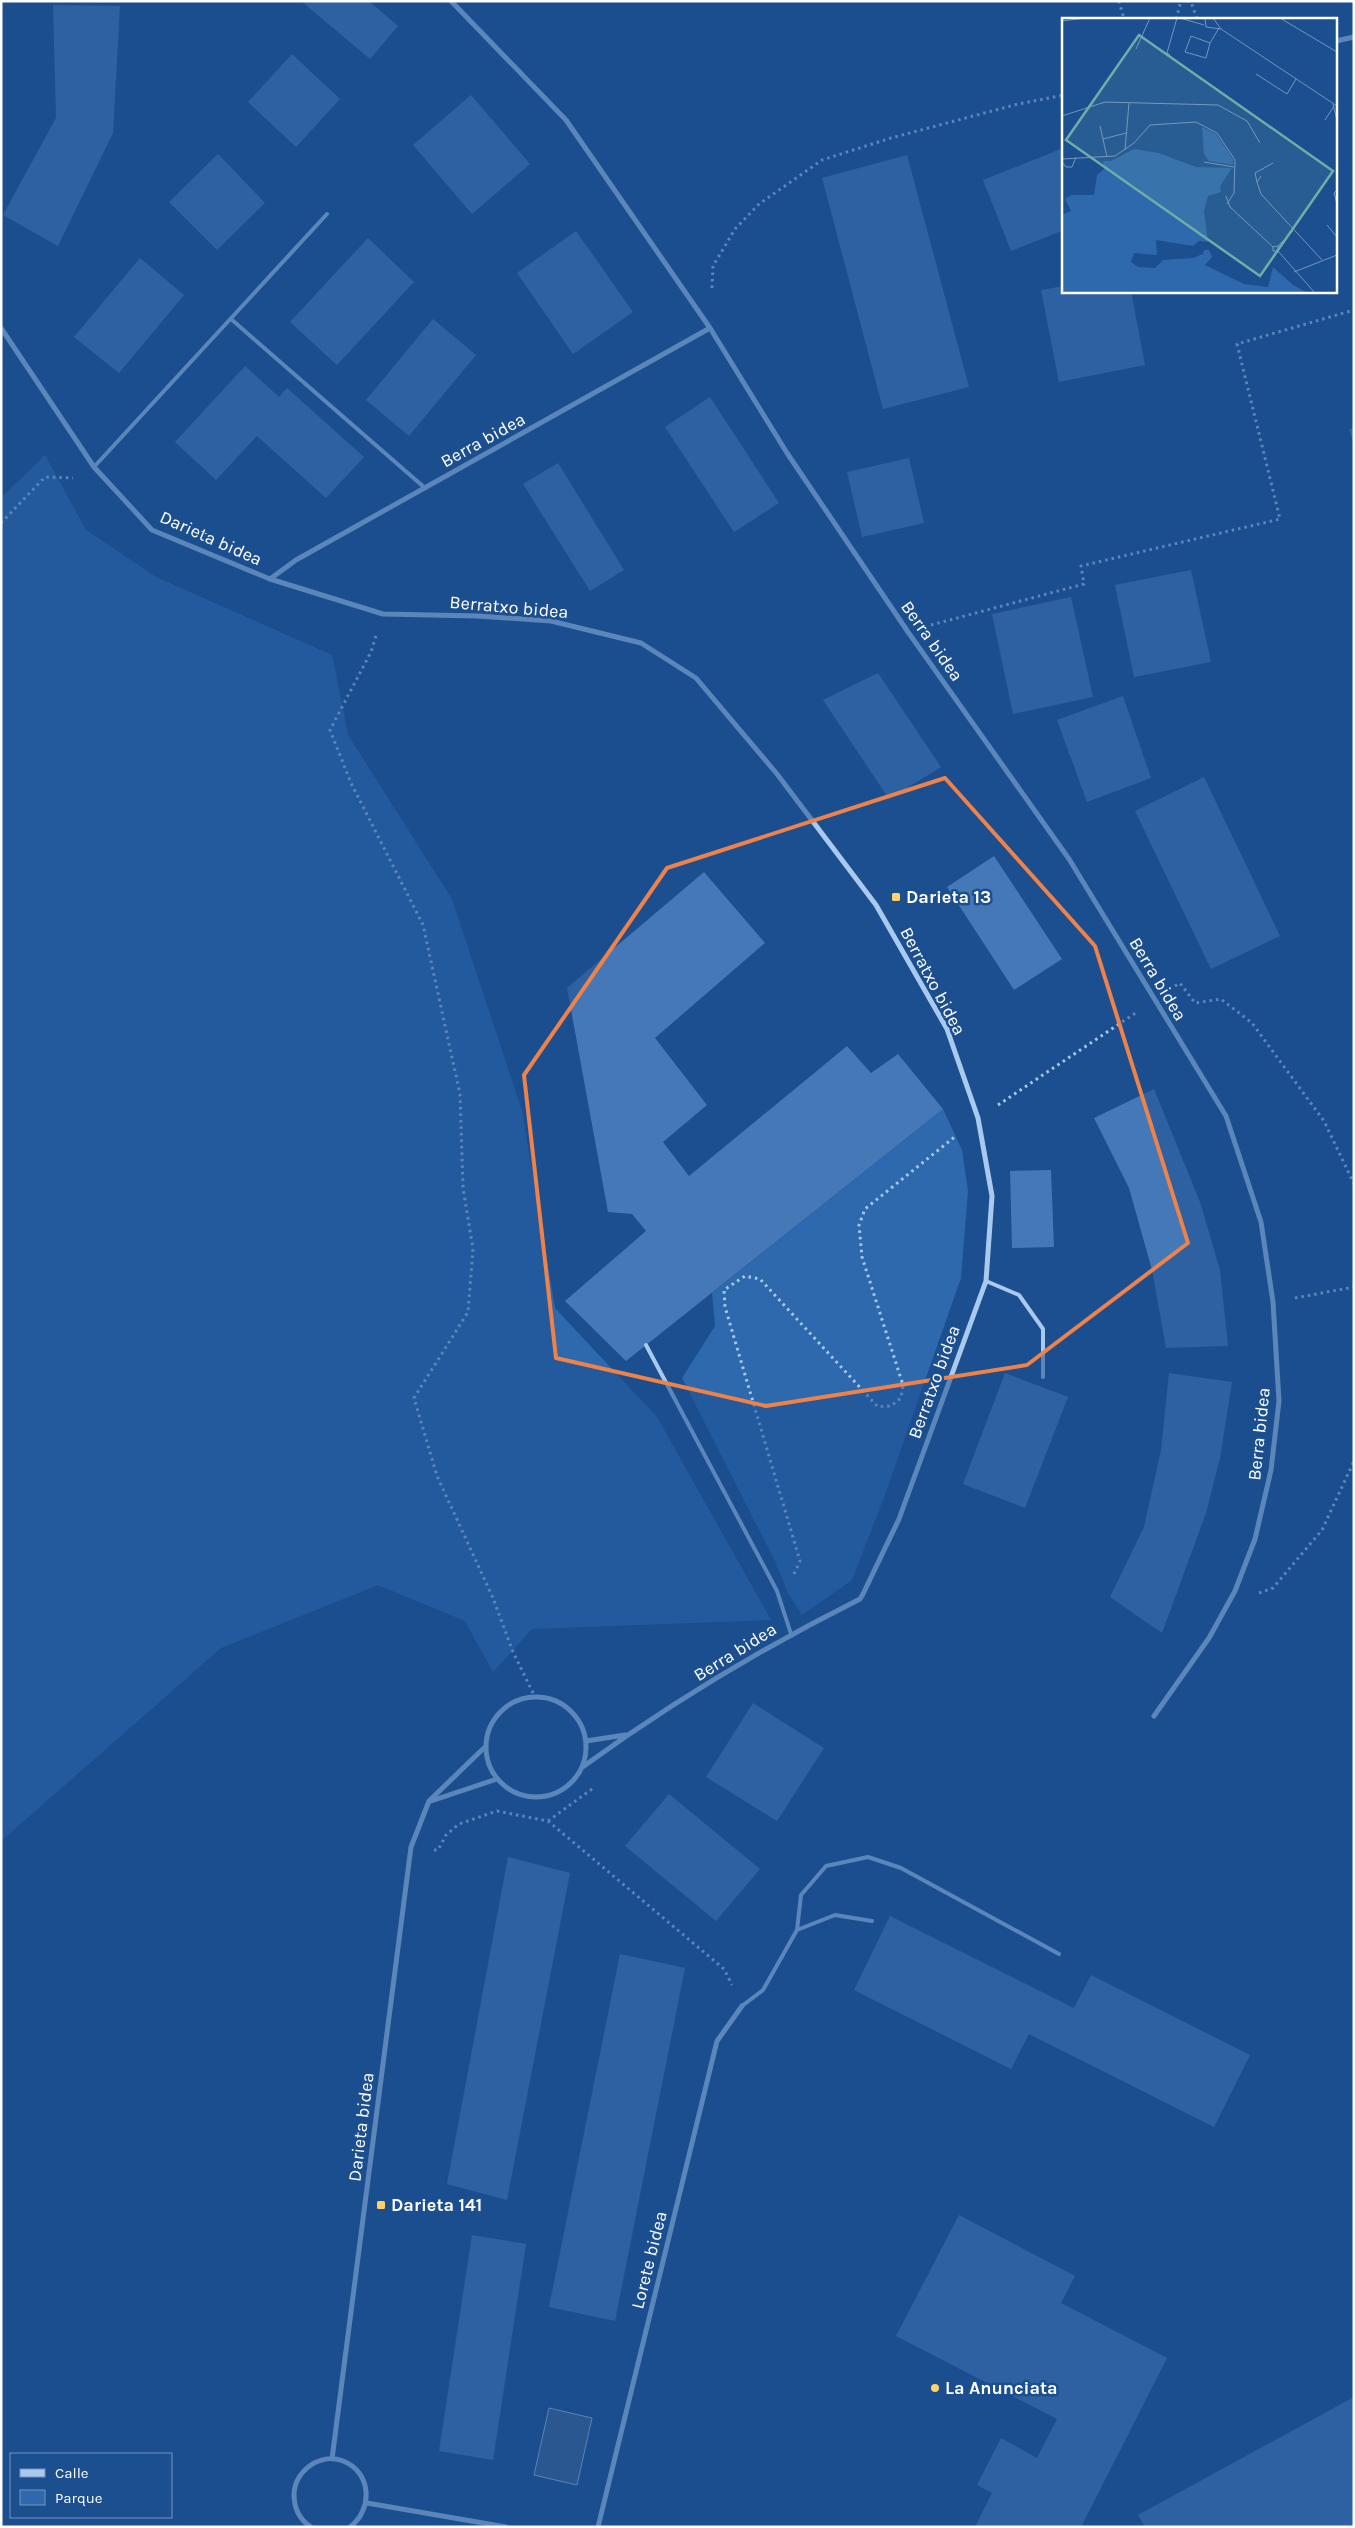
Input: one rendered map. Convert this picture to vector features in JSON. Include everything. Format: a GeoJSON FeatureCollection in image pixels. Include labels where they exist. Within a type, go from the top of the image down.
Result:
{"type":"FeatureCollection","features":[{"type":"Feature","properties":{"kind":"street","name":"Berra bidea"},"geometry":{"type":"LineString","coordinates":[[451,1],[566,120],[710,328],[787,453],[908,632],[1069,859],[1226,1116],[1261,1222],[1273,1302],[1279,1401],[1271,1470],[1255,1539],[1235,1591],[1209,1638],[1154,1716]]}},
{"type":"Feature","properties":{"kind":"street"},"geometry":{"type":"LineString","coordinates":[[1338,41],[1354,37]]}},
{"type":"Feature","properties":{"kind":"street","name":"Darieta bidea"},"geometry":{"type":"LineString","coordinates":[[1,328],[94,467],[152,530],[270,579],[383,614]]}},
{"type":"Feature","properties":{"kind":"street","name":"Berra bidea"},"geometry":{"type":"LineString","coordinates":[[270,579],[296,560],[710,328]]}},
{"type":"Feature","properties":{"kind":"street","name":"Berratxo bidea"},"geometry":{"type":"LineString","coordinates":[[383,614],[552,621],[641,643],[696,678],[777,774],[876,905],[947,1029],[978,1118],[992,1196],[986,1281],[899,1519],[860,1599]]}},
{"type":"Feature","properties":{"kind":"street","name":"Berra bidea"},"geometry":{"type":"LineString","coordinates":[[584,1766],[628,1734],[791,1634],[860,1599]]}},
{"type":"Feature","properties":{"kind":"street"},"geometry":{"type":"LineString","coordinates":[[535,1697],[546,1698],[563,1704],[576,1716],[584,1731],[586,1741],[584,1766],[574,1781],[561,1792],[544,1797],[526,1797],[510,1790],[497,1779],[488,1763],[486,1746],[489,1728],[499,1714],[512,1702],[535,1697]]}},
{"type":"Feature","properties":{"kind":"street","name":"Berra bidea"},"geometry":{"type":"LineString","coordinates":[[586,1741],[628,1734]]}},
{"type":"Feature","properties":{"kind":"street","name":"Darieta bidea"},"geometry":{"type":"LineString","coordinates":[[332,2459],[411,1847],[428,1802],[486,1746]]}},
{"type":"Feature","properties":{"kind":"street"},"geometry":{"type":"LineString","coordinates":[[428,1802],[497,1779]]}},
{"type":"Feature","properties":{"kind":"street","name":"Lorete bidea"},"geometry":{"type":"LineString","coordinates":[[598,2527],[717,2041],[742,2006]]}},
{"type":"Feature","properties":{"kind":"street"},"geometry":{"type":"LineString","coordinates":[[311,2527],[299,2515],[294,2500],[294,2488],[298,2478],[307,2468],[318,2461],[332,2459],[344,2461],[356,2469],[367,2490],[367,2503],[362,2516],[350,2527]]}},
{"type":"Feature","properties":{"kind":"street"},"geometry":{"type":"LineString","coordinates":[[367,2503],[506,2527]]}},
{"type":"Feature","properties":{"kind":"lane"},"geometry":{"type":"LineString","coordinates":[[94,467],[328,214]]}},
{"type":"Feature","properties":{"kind":"lane"},"geometry":{"type":"LineString","coordinates":[[232,319],[425,488]]}},
{"type":"Feature","properties":{"kind":"lane"},"geometry":{"type":"LineString","coordinates":[[986,1281],[1019,1295],[1043,1329],[1043,1377]]}},
{"type":"Feature","properties":{"kind":"lane"},"geometry":{"type":"LineString","coordinates":[[646,1345],[777,1591],[791,1634]]}},
{"type":"Feature","properties":{"kind":"lane"},"geometry":{"type":"LineString","coordinates":[[742,2006],[763,1990],[798,1930],[801,1895],[826,1866],[868,1857],[901,1868],[1059,1954]]}},
{"type":"Feature","properties":{"kind":"lane"},"geometry":{"type":"LineString","coordinates":[[798,1930],[835,1915],[872,1921]]}},
{"type":"Feature","properties":{"kind":"path"},"geometry":{"type":"LineString","coordinates":[[1119,1],[1124,18]]}},
{"type":"Feature","properties":{"kind":"path"},"geometry":{"type":"LineString","coordinates":[[1176,18],[1181,1]]}},
{"type":"Feature","properties":{"kind":"path"},"geometry":{"type":"LineString","coordinates":[[1187,1],[1190,2],[1197,18]]}},
{"type":"Feature","properties":{"kind":"path"},"geometry":{"type":"LineString","coordinates":[[710,328],[713,266],[735,229],[759,204],[822,160],[891,138],[1018,104],[1062,95]]}},
{"type":"Feature","properties":{"kind":"path"},"geometry":{"type":"LineString","coordinates":[[908,632],[1084,584],[1080,566],[1280,519],[1237,344],[1354,310]]}},
{"type":"Feature","properties":{"kind":"path"},"geometry":{"type":"LineString","coordinates":[[1,523],[45,477],[75,478],[94,467]]}},
{"type":"Feature","properties":{"kind":"path"},"geometry":{"type":"LineString","coordinates":[[383,614],[371,652],[330,730],[351,783],[423,925],[460,1094],[463,1188],[473,1249],[468,1312],[414,1398],[438,1476],[493,1598],[513,1652],[535,1697]]}},
{"type":"Feature","properties":{"kind":"path"},"geometry":{"type":"LineString","coordinates":[[777,1591],[792,1581],[800,1561],[725,1307],[724,1290],[745,1276],[760,1279],[878,1407],[891,1406],[901,1398],[903,1386],[862,1257],[859,1225],[865,1209],[978,1118],[1180,983],[1195,1003],[1221,999],[1252,1023],[1324,1121],[1354,1184]]}},
{"type":"Feature","properties":{"kind":"path"},"geometry":{"type":"LineString","coordinates":[[1273,1302],[1354,1287]]}},
{"type":"Feature","properties":{"kind":"path"},"geometry":{"type":"LineString","coordinates":[[1235,1591],[1254,1595],[1273,1588],[1322,1530],[1354,1461]]}},
{"type":"Feature","properties":{"kind":"path"},"geometry":{"type":"LineString","coordinates":[[411,1847],[438,1850],[446,1835],[459,1824],[497,1811],[548,1821],[724,1969],[742,2006]]}},
{"type":"Feature","properties":{"kind":"highlighted area"},"geometry":{"type":"Polygon","coordinates":[[[945,778],[1095,946],[1188,1243],[1027,1365],[766,1406],[556,1358],[524,1075],[667,868],[945,778]]]}},
{"type":"Feature","properties":{"kind":"green space"},"geometry":{"type":"Polygon","coordinates":[[[45,455],[86,530],[156,577],[332,655],[348,735],[452,899],[522,1111],[555,1308],[657,1417],[771,1620],[532,1629],[493,1672],[465,1621],[378,1585],[221,1648],[1,1841],[1,498],[45,455]]]}},
{"type":"Feature","properties":{"kind":"green space"},"geometry":{"type":"Polygon","coordinates":[[[943,1109],[962,1150],[968,1191],[961,1278],[884,1497],[852,1580],[802,1615],[788,1593],[775,1561],[682,1378],[715,1326],[712,1293],[943,1109]]]}},
{"type":"Feature","properties":{"kind":"shaded area"},"geometry":{"type":"Polygon","coordinates":[[[549,2408],[592,2418],[577,2485],[534,2475],[549,2408]]]}},
{"type":"Feature","properties":{"kind":"building"},"geometry":{"type":"Polygon","coordinates":[[[301,1],[369,1],[398,26],[370,59],[301,1]]]}},
{"type":"Feature","properties":{"kind":"building"},"geometry":{"type":"Polygon","coordinates":[[[53,5],[120,6],[113,133],[58,246],[3,215],[56,118],[53,5]]]}},
{"type":"Feature","properties":{"kind":"building"},"geometry":{"type":"Polygon","coordinates":[[[292,54],[340,99],[296,147],[248,102],[292,54]]]}},
{"type":"Feature","properties":{"kind":"building"},"geometry":{"type":"Polygon","coordinates":[[[471,95],[530,164],[472,214],[413,145],[471,95]]]}},
{"type":"Feature","properties":{"kind":"building"},"geometry":{"type":"Polygon","coordinates":[[[1061,149],[1062,231],[1011,251],[983,180],[1061,149]]]}},
{"type":"Feature","properties":{"kind":"building"},"geometry":{"type":"Polygon","coordinates":[[[218,154],[265,203],[217,250],[169,202],[218,154]]]}},
{"type":"Feature","properties":{"kind":"building"},"geometry":{"type":"Polygon","coordinates":[[[907,155],[969,387],[883,409],[822,178],[907,155]]]}},
{"type":"Feature","properties":{"kind":"building"},"geometry":{"type":"Polygon","coordinates":[[[576,231],[633,312],[573,354],[517,273],[576,231]]]}},
{"type":"Feature","properties":{"kind":"building"},"geometry":{"type":"Polygon","coordinates":[[[368,238],[414,282],[337,365],[290,322],[368,238]]]}},
{"type":"Feature","properties":{"kind":"building"},"geometry":{"type":"Polygon","coordinates":[[[140,258],[184,295],[119,373],[74,337],[140,258]]]}},
{"type":"Feature","properties":{"kind":"building"},"geometry":{"type":"Polygon","coordinates":[[[1062,286],[1062,292],[1131,292],[1145,365],[1059,382],[1041,290],[1062,286]]]}},
{"type":"Feature","properties":{"kind":"building"},"geometry":{"type":"Polygon","coordinates":[[[433,319],[476,355],[409,436],[366,400],[433,319]]]}},
{"type":"Feature","properties":{"kind":"building"},"geometry":{"type":"Polygon","coordinates":[[[245,366],[279,397],[287,388],[364,457],[326,498],[257,436],[216,480],[175,442],[245,366]]]}},
{"type":"Feature","properties":{"kind":"building"},"geometry":{"type":"Polygon","coordinates":[[[710,397],[779,503],[734,532],[665,427],[710,397]]]}},
{"type":"Feature","properties":{"kind":"building"},"geometry":{"type":"Polygon","coordinates":[[[1354,428],[1354,443],[1353,443],[1349,429],[1354,428]]]}},
{"type":"Feature","properties":{"kind":"building"},"geometry":{"type":"Polygon","coordinates":[[[909,458],[924,523],[862,537],[847,472],[909,458]]]}},
{"type":"Feature","properties":{"kind":"building"},"geometry":{"type":"Polygon","coordinates":[[[558,463],[624,570],[590,591],[523,484],[558,463]]]}},
{"type":"Feature","properties":{"kind":"building"},"geometry":{"type":"Polygon","coordinates":[[[1191,570],[1211,662],[1134,677],[1115,585],[1191,570]]]}},
{"type":"Feature","properties":{"kind":"building"},"geometry":{"type":"Polygon","coordinates":[[[1071,597],[1093,697],[1013,714],[992,614],[1071,597]]]}},
{"type":"Feature","properties":{"kind":"building"},"geometry":{"type":"Polygon","coordinates":[[[878,673],[941,767],[889,799],[823,700],[878,673]]]}},
{"type":"Feature","properties":{"kind":"building"},"geometry":{"type":"Polygon","coordinates":[[[1123,696],[1151,778],[1087,802],[1057,720],[1123,696]]]}},
{"type":"Feature","properties":{"kind":"building"},"geometry":{"type":"Polygon","coordinates":[[[1204,777],[1280,936],[1211,969],[1135,811],[1204,777]]]}},
{"type":"Feature","properties":{"kind":"building"},"geometry":{"type":"Polygon","coordinates":[[[994,856],[1062,959],[1014,990],[947,887],[994,856]]]}},
{"type":"Feature","properties":{"kind":"building"},"geometry":{"type":"Polygon","coordinates":[[[704,872],[765,943],[655,1038],[707,1105],[663,1142],[689,1176],[847,1046],[871,1073],[898,1054],[943,1109],[626,1361],[565,1301],[646,1231],[632,1214],[608,1212],[567,988],[704,872]]]}},
{"type":"Feature","properties":{"kind":"building"},"geometry":{"type":"Polygon","coordinates":[[[1154,1089],[1200,1202],[1220,1270],[1228,1346],[1166,1348],[1152,1270],[1129,1188],[1094,1118],[1154,1089]]]}},
{"type":"Feature","properties":{"kind":"building"},"geometry":{"type":"Polygon","coordinates":[[[1051,1170],[1054,1247],[1012,1248],[1010,1171],[1051,1170]]]}},
{"type":"Feature","properties":{"kind":"building"},"geometry":{"type":"Polygon","coordinates":[[[1005,1373],[1068,1397],[1025,1508],[963,1484],[1005,1373]]]}},
{"type":"Feature","properties":{"kind":"building"},"geometry":{"type":"Polygon","coordinates":[[[1169,1373],[1232,1382],[1220,1458],[1206,1513],[1162,1633],[1110,1597],[1144,1527],[1161,1450],[1169,1373]]]}},
{"type":"Feature","properties":{"kind":"building"},"geometry":{"type":"Polygon","coordinates":[[[753,1703],[824,1748],[777,1821],[706,1777],[753,1703]]]}},
{"type":"Feature","properties":{"kind":"building"},"geometry":{"type":"Polygon","coordinates":[[[669,1794],[760,1869],[716,1921],[625,1846],[669,1794]]]}},
{"type":"Feature","properties":{"kind":"building"},"geometry":{"type":"Polygon","coordinates":[[[508,1857],[570,1873],[507,2200],[447,2184],[508,1857]]]}},
{"type":"Feature","properties":{"kind":"building"},"geometry":{"type":"Polygon","coordinates":[[[890,1916],[1074,2008],[1091,1975],[1250,2055],[1214,2127],[1029,2034],[1011,2069],[854,1990],[890,1916]]]}},
{"type":"Feature","properties":{"kind":"building"},"geometry":{"type":"Polygon","coordinates":[[[620,1954],[685,1968],[615,2321],[549,2307],[620,1954]]]}},
{"type":"Feature","properties":{"kind":"building"},"geometry":{"type":"Polygon","coordinates":[[[959,2215],[1075,2276],[1061,2303],[1167,2358],[1081,2527],[975,2527],[992,2493],[977,2485],[1001,2438],[1037,2458],[1057,2419],[896,2336],[959,2215]]]}},
{"type":"Feature","properties":{"kind":"building"},"geometry":{"type":"Polygon","coordinates":[[[472,2235],[526,2244],[493,2460],[439,2451],[472,2235]]]}},
{"type":"Feature","properties":{"kind":"building"},"geometry":{"type":"Polygon","coordinates":[[[1354,2397],[1354,2527],[1145,2527],[1138,2515],[1354,2397]]]}},
{"type":"Feature","properties":{"kind":"place","name":"Darieta 13"},"geometry":{"type":"Point","coordinates":[896,897]}},
{"type":"Feature","properties":{"kind":"place","name":"Darieta 141"},"geometry":{"type":"Point","coordinates":[381,2205]}},
{"type":"Feature","properties":{"kind":"place","name":"La Anunciata"},"geometry":{"type":"Point","coordinates":[935,2388]}}]}
